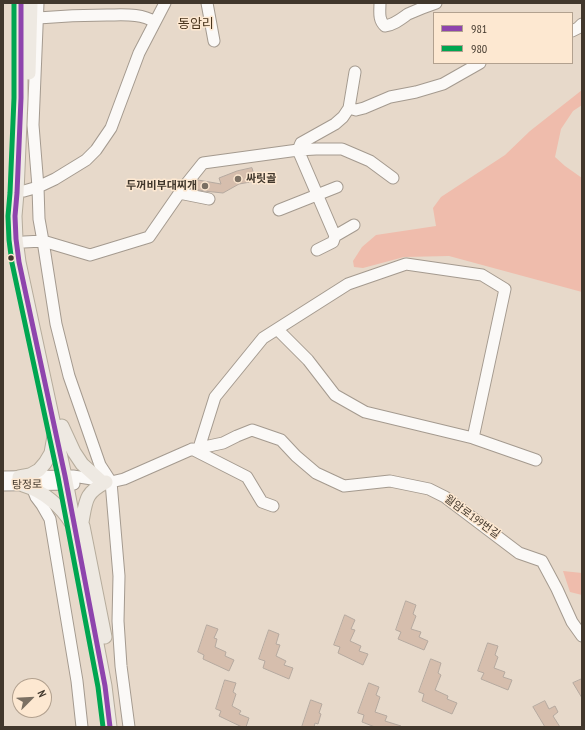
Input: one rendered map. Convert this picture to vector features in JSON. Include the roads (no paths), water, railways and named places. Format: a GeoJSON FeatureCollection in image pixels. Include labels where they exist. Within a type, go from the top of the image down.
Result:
{"type":"FeatureCollection","features":[{"type":"Feature","properties":{"kind":"main road"},"geometry":{"type":"LineString","coordinates":[[21,3],[21,98],[15,216],[19,262],[70,480],[106,646],[117,713],[117,727]]}},
{"type":"Feature","properties":{"kind":"main road"},"geometry":{"type":"LineString","coordinates":[[31,3],[28,132],[23,216],[24,242],[58,428],[82,464],[104,481],[88,496],[79,525],[105,686],[110,727]]}},
{"type":"Feature","properties":{"kind":"main road"},"geometry":{"type":"LineString","coordinates":[[58,428],[51,453],[45,464],[39,470],[30,475],[25,483],[53,501],[63,512],[79,525]]}},
{"type":"Feature","properties":{"kind":"street"},"geometry":{"type":"LineString","coordinates":[[38,3],[33,125],[38,187],[38,219],[44,241],[56,324],[69,376],[100,465],[104,481],[119,576],[118,621],[121,666],[129,727]]}},
{"type":"Feature","properties":{"kind":"street"},"geometry":{"type":"LineString","coordinates":[[24,191],[38,187],[55,179],[86,160],[96,150],[111,128],[139,53],[165,3]]}},
{"type":"Feature","properties":{"kind":"street"},"geometry":{"type":"LineString","coordinates":[[207,3],[214,41]]}},
{"type":"Feature","properties":{"kind":"street"},"geometry":{"type":"LineString","coordinates":[[380,3],[381,23],[385,26],[395,23],[419,9],[436,3]]}},
{"type":"Feature","properties":{"kind":"street"},"geometry":{"type":"LineString","coordinates":[[38,18],[78,15],[135,15],[150,18],[155,22]]}},
{"type":"Feature","properties":{"kind":"street"},"geometry":{"type":"LineString","coordinates":[[573,30],[582,24]]}},
{"type":"Feature","properties":{"kind":"street"},"geometry":{"type":"LineString","coordinates":[[349,108],[356,110],[364,108],[390,97],[416,92],[443,84],[478,64]]}},
{"type":"Feature","properties":{"kind":"street"},"geometry":{"type":"LineString","coordinates":[[335,236],[298,150],[301,143],[334,124],[343,117],[349,108],[355,72]]}},
{"type":"Feature","properties":{"kind":"street"},"geometry":{"type":"LineString","coordinates":[[24,242],[44,241],[90,255],[149,237],[179,193],[203,163],[298,150],[342,149],[370,161],[393,178]]}},
{"type":"Feature","properties":{"kind":"street"},"geometry":{"type":"LineString","coordinates":[[279,210],[337,187]]}},
{"type":"Feature","properties":{"kind":"street"},"geometry":{"type":"LineString","coordinates":[[179,193],[209,199]]}},
{"type":"Feature","properties":{"kind":"street"},"geometry":{"type":"LineString","coordinates":[[317,250],[333,242],[335,236],[354,225]]}},
{"type":"Feature","properties":{"kind":"street"},"geometry":{"type":"LineString","coordinates":[[273,506],[262,502],[247,477],[194,449],[215,397],[263,338],[348,284],[406,264],[482,275],[505,289],[473,438]]}},
{"type":"Feature","properties":{"kind":"street"},"geometry":{"type":"LineString","coordinates":[[277,329],[308,360],[335,395],[365,412],[473,438],[536,460]]}},
{"type":"Feature","properties":{"kind":"street","name":"월암로199번길"},"geometry":{"type":"LineString","coordinates":[[104,481],[124,480],[194,449],[223,443],[252,430],[281,440],[296,456],[316,473],[344,486],[390,481],[429,489],[452,501],[519,553],[542,561],[572,622],[582,636]]}},
{"type":"Feature","properties":{"kind":"street","name":"탕정로"},"geometry":{"type":"LineString","coordinates":[[3,476],[25,483]]}},
{"type":"Feature","properties":{"kind":"street","name":"탕정로"},"geometry":{"type":"LineString","coordinates":[[3,485],[70,480],[104,481]]}},
{"type":"Feature","properties":{"kind":"street"},"geometry":{"type":"LineString","coordinates":[[25,483],[42,505],[50,519],[77,681],[82,727]]}},
{"type":"Feature","properties":{"kind":"place","name":"싸릿골"},"geometry":{"type":"Point","coordinates":[238,179]}},
{"type":"Feature","properties":{"kind":"place","name":"두꺼비부대찌개"},"geometry":{"type":"Point","coordinates":[205,186]}},
{"type":"Feature","properties":{"kind":"district","name":"동암리"},"geometry":{"type":"Point","coordinates":[196,24]}}]}
